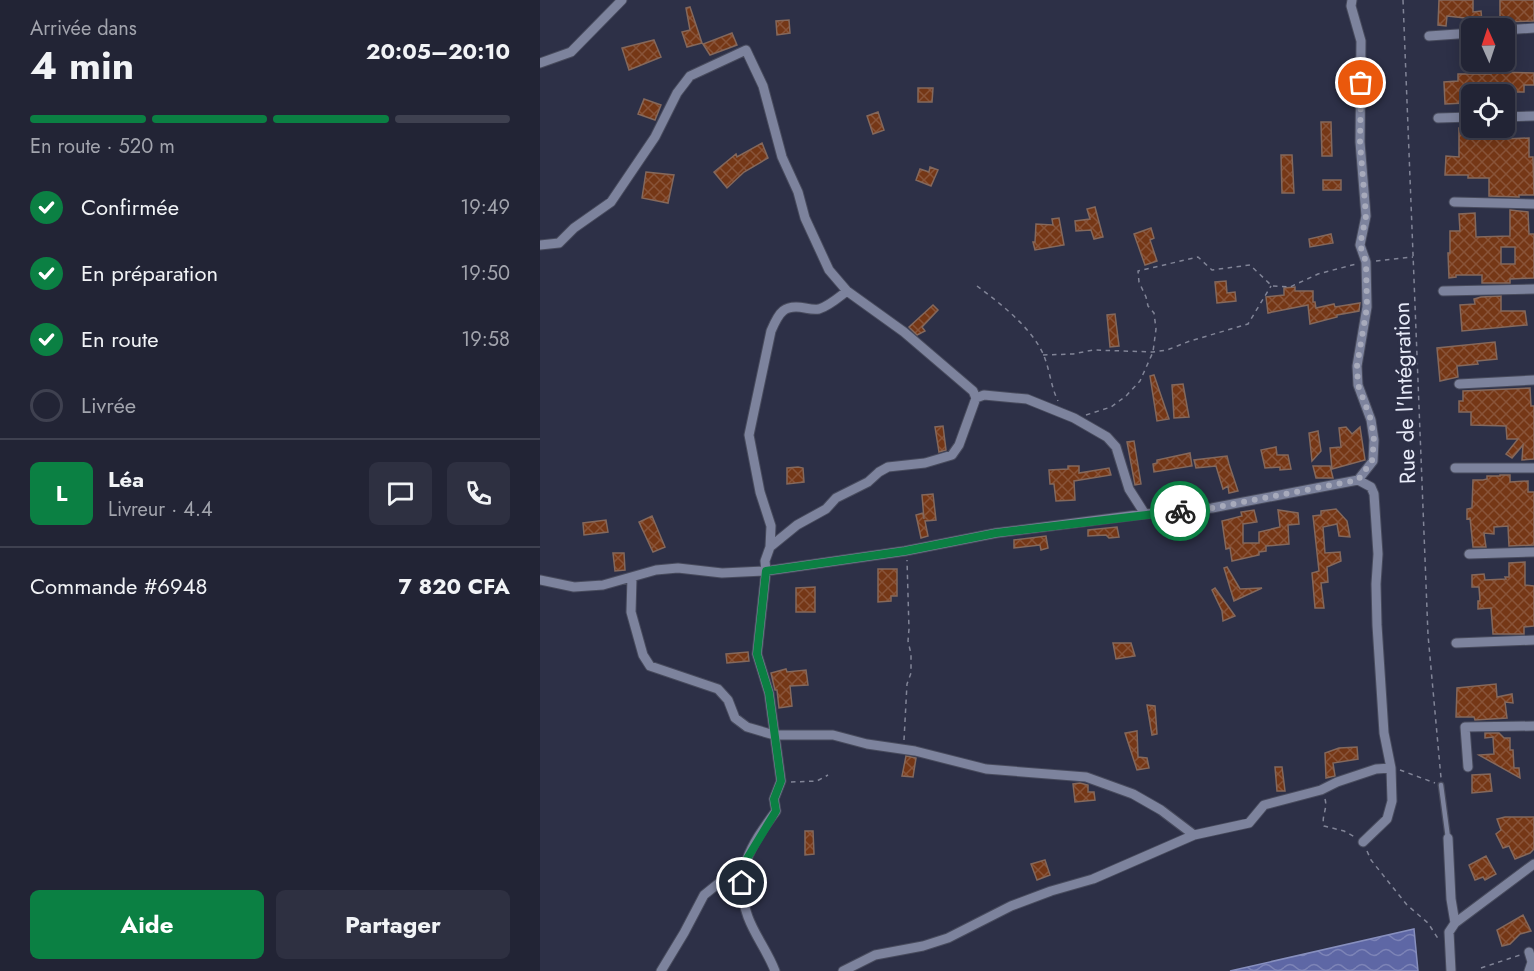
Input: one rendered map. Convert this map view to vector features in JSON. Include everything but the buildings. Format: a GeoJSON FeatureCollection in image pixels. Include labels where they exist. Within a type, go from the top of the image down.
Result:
{"type":"FeatureCollection","features":[{"type":"Feature","properties":{"kind":"street"},"geometry":{"type":"LineString","coordinates":[[540,63],[571,52],[622,0]]}},
{"type":"Feature","properties":{"kind":"street"},"geometry":{"type":"LineString","coordinates":[[1352,0],[1351,6],[1361,41],[1360,142],[1366,216],[1360,245],[1366,262],[1367,307],[1357,366],[1358,385],[1371,420],[1374,452],[1372,461],[1358,480]]}},
{"type":"Feature","properties":{"kind":"street"},"geometry":{"type":"LineString","coordinates":[[1515,29],[1534,28]]}},
{"type":"Feature","properties":{"kind":"street"},"geometry":{"type":"LineString","coordinates":[[1429,36],[1461,34]]}},
{"type":"Feature","properties":{"kind":"street"},"geometry":{"type":"LineString","coordinates":[[540,245],[559,243],[574,228],[611,202],[655,137],[677,93],[690,76],[746,50],[763,86],[777,143],[798,192],[805,218],[829,270],[847,291],[904,332],[974,390],[976,398],[952,455],[925,463],[888,467],[868,482],[836,498],[826,509],[797,525],[770,547]]}},
{"type":"Feature","properties":{"kind":"street"},"geometry":{"type":"LineString","coordinates":[[1515,117],[1534,116]]}},
{"type":"Feature","properties":{"kind":"street"},"geometry":{"type":"LineString","coordinates":[[1438,118],[1461,117]]}},
{"type":"Feature","properties":{"kind":"street"},"geometry":{"type":"LineString","coordinates":[[1454,202],[1534,204]]}},
{"type":"Feature","properties":{"kind":"street"},"geometry":{"type":"LineString","coordinates":[[1443,291],[1534,289]]}},
{"type":"Feature","properties":{"kind":"street"},"geometry":{"type":"LineString","coordinates":[[661,971],[704,895],[745,862],[776,811],[774,799],[781,781],[769,693],[757,654],[766,571],[765,561],[770,547],[771,526],[759,492],[750,435],[771,331],[777,318],[785,309],[792,306],[813,310],[821,308],[847,291]]}},
{"type":"Feature","properties":{"kind":"street"},"geometry":{"type":"LineString","coordinates":[[1459,384],[1534,380]]}},
{"type":"Feature","properties":{"kind":"street"},"geometry":{"type":"LineString","coordinates":[[976,398],[984,395],[1027,399],[1070,416],[1107,437],[1116,447],[1129,489],[1145,514]]}},
{"type":"Feature","properties":{"kind":"street"},"geometry":{"type":"LineString","coordinates":[[1455,468],[1534,468]]}},
{"type":"Feature","properties":{"kind":"street"},"geometry":{"type":"LineString","coordinates":[[540,580],[574,587],[603,585],[656,570],[678,568],[722,573],[766,571],[905,551],[996,533],[1212,508],[1358,480],[1371,487],[1374,494],[1378,554],[1376,584],[1378,636],[1384,733],[1390,768],[1392,801],[1387,819],[1363,842]]}},
{"type":"Feature","properties":{"kind":"street"},"geometry":{"type":"LineString","coordinates":[[1469,554],[1534,552]]}},
{"type":"Feature","properties":{"kind":"street"},"geometry":{"type":"LineString","coordinates":[[632,577],[631,612],[644,655],[651,666],[718,689],[728,700],[735,718],[747,727],[774,735],[833,735],[986,769],[1086,777],[1133,794],[1161,810],[1194,835]]}},
{"type":"Feature","properties":{"kind":"street"},"geometry":{"type":"LineString","coordinates":[[1456,644],[1534,640]]}},
{"type":"Feature","properties":{"kind":"street"},"geometry":{"type":"LineString","coordinates":[[1468,767],[1465,727],[1534,726]]}},
{"type":"Feature","properties":{"kind":"street"},"geometry":{"type":"LineString","coordinates":[[843,971],[875,955],[923,946],[948,938],[1011,906],[1093,879],[1194,835],[1249,823],[1264,805],[1321,790],[1376,769],[1390,768]]}},
{"type":"Feature","properties":{"kind":"street"},"geometry":{"type":"LineString","coordinates":[[1448,838],[1451,899],[1455,923]]}},
{"type":"Feature","properties":{"kind":"street"},"geometry":{"type":"LineString","coordinates":[[745,862],[742,883],[748,918],[775,971]]}},
{"type":"Feature","properties":{"kind":"street"},"geometry":{"type":"LineString","coordinates":[[1451,971],[1449,932],[1455,923],[1534,864]]}},
{"type":"Feature","properties":{"kind":"street"},"geometry":{"type":"LineString","coordinates":[[1529,952],[1532,962],[1529,971]]}},
{"type":"Feature","properties":{"kind":"lane"},"geometry":{"type":"LineString","coordinates":[[1441,785],[1448,838]]}},
{"type":"Feature","properties":{"kind":"path","name":"Rue de l'Intégration"},"geometry":{"type":"LineString","coordinates":[[1403,0],[1428,635],[1441,785]]}},
{"type":"Feature","properties":{"kind":"path"},"geometry":{"type":"LineString","coordinates":[[977,286],[1021,323],[1043,355],[1055,395],[1070,416],[1111,408],[1140,381],[1153,352],[1156,329],[1154,313],[1148,306],[1139,282],[1138,271],[1198,257],[1212,270],[1250,265],[1272,286],[1290,287],[1318,274],[1366,262],[1414,257]]}},
{"type":"Feature","properties":{"kind":"path"},"geometry":{"type":"LineString","coordinates":[[1043,355],[1073,354],[1094,350],[1153,352],[1167,350],[1248,324],[1272,286]]}},
{"type":"Feature","properties":{"kind":"path"},"geometry":{"type":"LineString","coordinates":[[903,749],[907,684],[911,673],[908,641],[908,566],[905,551]]}},
{"type":"Feature","properties":{"kind":"path"},"geometry":{"type":"LineString","coordinates":[[1390,768],[1441,785]]}},
{"type":"Feature","properties":{"kind":"path"},"geometry":{"type":"LineString","coordinates":[[781,781],[817,781],[828,774]]}},
{"type":"Feature","properties":{"kind":"path"},"geometry":{"type":"LineString","coordinates":[[1321,790],[1327,805],[1322,820],[1324,826],[1344,831],[1363,842],[1371,860],[1407,905],[1428,923],[1442,943]]}},
{"type":"Feature","properties":{"kind":"path"},"geometry":{"type":"LineString","coordinates":[[1481,968],[1529,952]]}},
{"type":"Feature","properties":{"kind":"water"},"geometry":{"type":"Polygon","coordinates":[[[1414,929],[1418,971],[1230,971],[1414,929]]]}},
{"type":"Feature","properties":{"kind":"way so far"},"geometry":{"type":"LineString","coordinates":[[1180,511],[1212,508],[1358,480],[1372,461],[1374,440],[1371,420],[1358,385],[1357,366],[1367,307],[1366,262],[1360,245],[1366,216],[1360,142],[1361,83]]}},
{"type":"Feature","properties":{"kind":"route"},"geometry":{"type":"LineString","coordinates":[[742,883],[745,862],[776,811],[774,799],[781,781],[769,693],[757,654],[766,571],[905,551],[996,533],[1180,511]]}}]}
